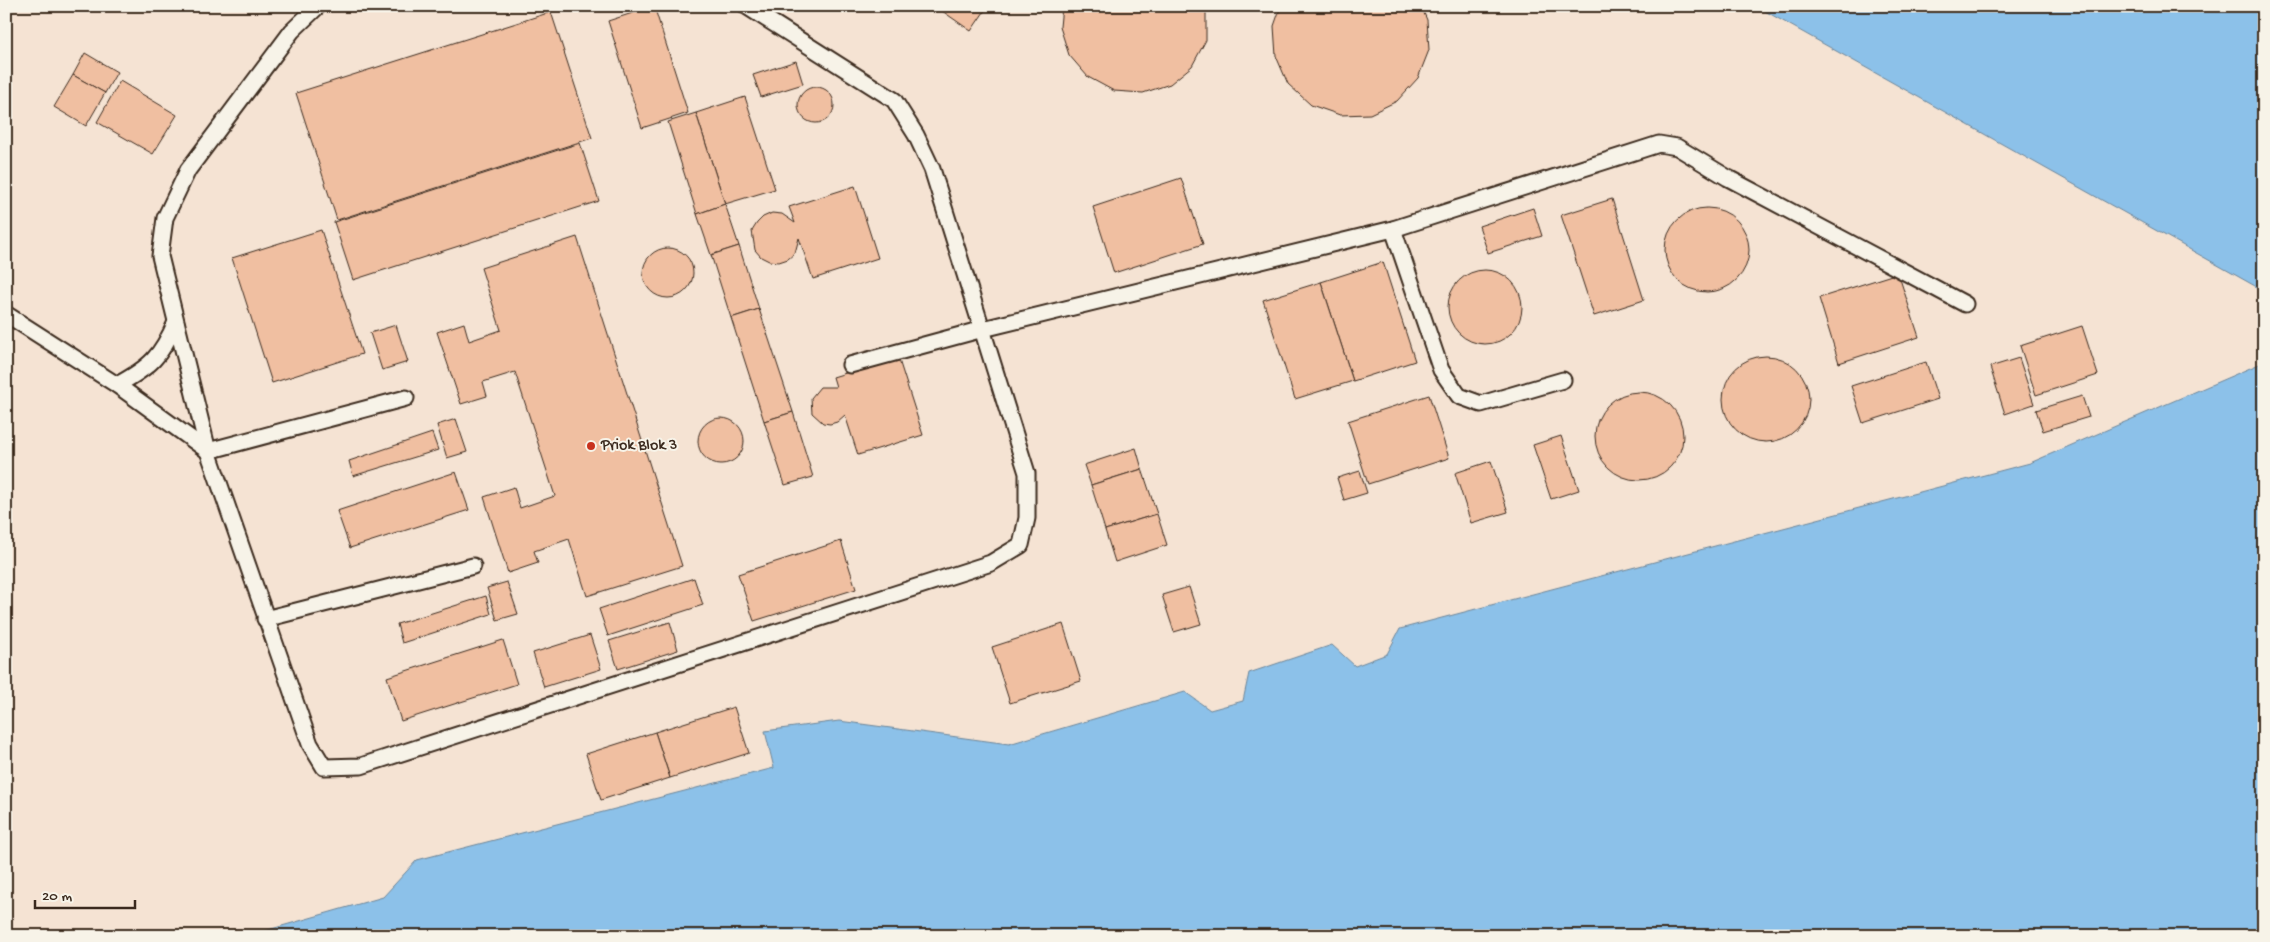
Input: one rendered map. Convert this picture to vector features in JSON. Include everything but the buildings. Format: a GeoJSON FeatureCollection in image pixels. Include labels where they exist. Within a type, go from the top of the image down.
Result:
{"type":"FeatureCollection","features":[{"type":"Feature","properties":{"kind":"lane"},"geometry":{"type":"LineString","coordinates":[[318,6],[292,31],[188,170],[165,218],[160,256],[208,451],[310,744],[324,767],[361,766],[991,563],[1021,545],[1027,518],[1027,473],[932,169],[916,134],[894,100],[746,6]]}},
{"type":"Feature","properties":{"kind":"lane"},"geometry":{"type":"LineString","coordinates":[[850,365],[983,329],[1393,229],[1659,144],[1670,144],[1728,178],[1965,304]]}},
{"type":"Feature","properties":{"kind":"lane"},"geometry":{"type":"LineString","coordinates":[[1393,229],[1441,370],[1459,396],[1482,404],[1563,380]]}},
{"type":"Feature","properties":{"kind":"lane"},"geometry":{"type":"LineString","coordinates":[[6,314],[118,384],[208,451]]}},
{"type":"Feature","properties":{"kind":"lane"},"geometry":{"type":"LineString","coordinates":[[118,384],[138,373],[157,358],[168,341],[176,322]]}},
{"type":"Feature","properties":{"kind":"lane"},"geometry":{"type":"LineString","coordinates":[[208,451],[406,398]]}},
{"type":"Feature","properties":{"kind":"lane"},"geometry":{"type":"LineString","coordinates":[[266,619],[473,566]]}},
{"type":"Feature","properties":{"kind":"shaded area"},"geometry":{"type":"Polygon","coordinates":[[[6,6],[1756,6],[2264,291],[2264,362],[2030,463],[1401,629],[1387,654],[1355,666],[1332,645],[1249,673],[1243,701],[1210,710],[1185,692],[1009,744],[839,721],[766,731],[774,768],[418,860],[383,897],[247,936],[6,936],[6,6]]]}},
{"type":"Feature","properties":{"kind":"water"},"geometry":{"type":"Polygon","coordinates":[[[1756,6],[2264,6],[2264,291],[1756,6]]]}},
{"type":"Feature","properties":{"kind":"water"},"geometry":{"type":"Polygon","coordinates":[[[2264,362],[2264,936],[247,936],[383,897],[417,860],[774,768],[765,731],[839,721],[1009,744],[1185,692],[1210,710],[1243,701],[1249,673],[1332,645],[1355,666],[1387,654],[1400,629],[2030,463],[2264,362]]]}},
{"type":"Feature","properties":{"kind":"place","name":"Priok Blok 3"},"geometry":{"type":"Point","coordinates":[591,446]}}]}
